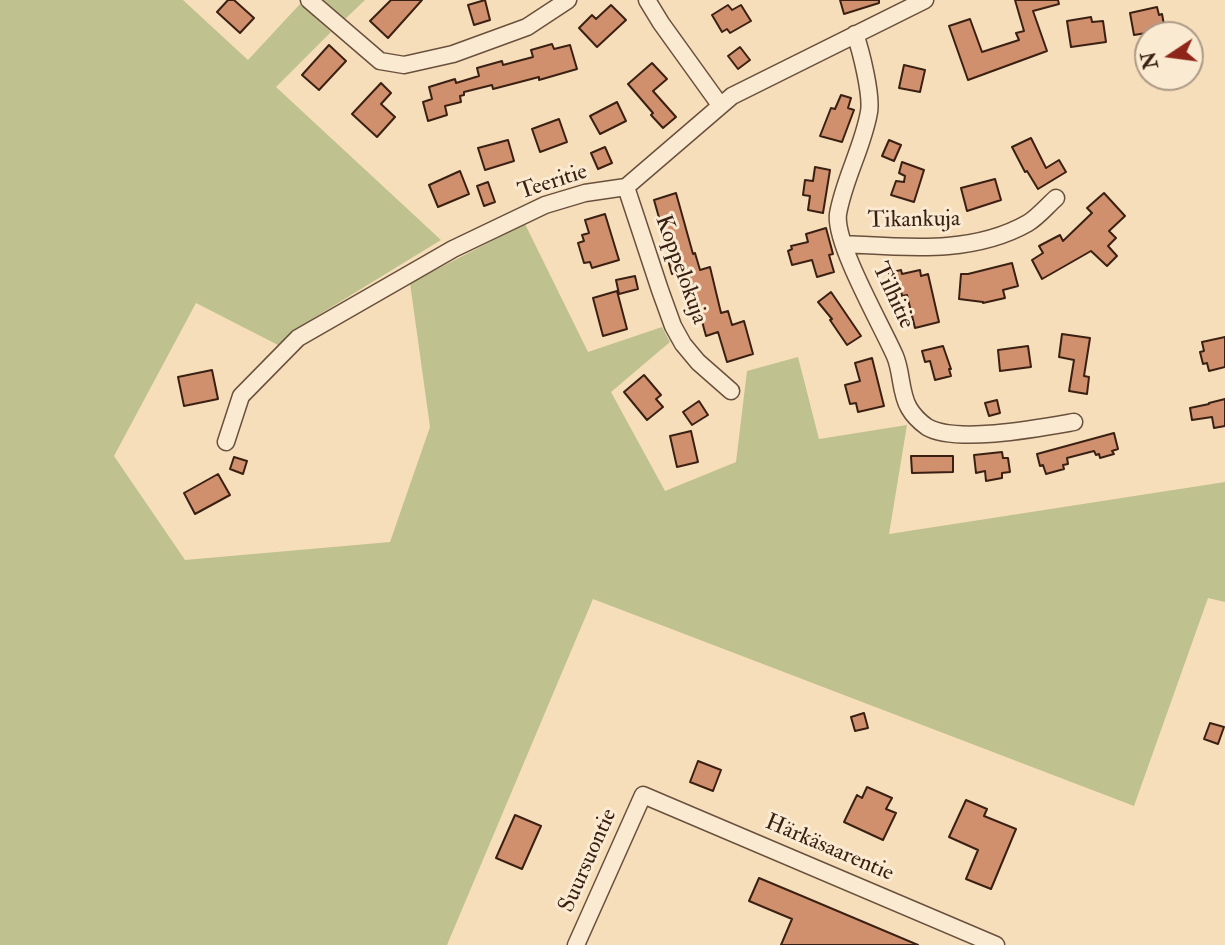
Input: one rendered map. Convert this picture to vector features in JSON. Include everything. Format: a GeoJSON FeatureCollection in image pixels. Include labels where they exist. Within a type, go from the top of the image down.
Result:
{"type":"FeatureCollection","features":[{"type":"Feature","properties":{"kind":"street"},"geometry":{"type":"LineString","coordinates":[[309,0],[380,61],[404,65],[453,54],[527,27],[568,0]]}},
{"type":"Feature","properties":{"kind":"street"},"geometry":{"type":"LineString","coordinates":[[647,0],[720,105]]}},
{"type":"Feature","properties":{"kind":"street"},"geometry":{"type":"LineString","coordinates":[[626,187],[732,96],[925,0]]}},
{"type":"Feature","properties":{"kind":"street","name":"Tilhitie"},"geometry":{"type":"LineString","coordinates":[[855,34],[860,48],[870,108],[838,217],[844,244],[896,358],[907,405],[915,417],[928,428],[953,435],[1008,432],[1074,422]]}},
{"type":"Feature","properties":{"kind":"street","name":"Koppelokuja"},"geometry":{"type":"LineString","coordinates":[[626,187],[660,290],[683,344],[698,362],[732,391]]}},
{"type":"Feature","properties":{"kind":"street","name":"Teeritie"},"geometry":{"type":"LineString","coordinates":[[226,442],[241,396],[299,338],[453,249],[545,205],[585,193],[626,187]]}},
{"type":"Feature","properties":{"kind":"street","name":"Tikankuja"},"geometry":{"type":"LineString","coordinates":[[844,244],[960,246],[998,237],[1030,222],[1056,198]]}},
{"type":"Feature","properties":{"kind":"street","name":"Suursuontie"},"geometry":{"type":"LineString","coordinates":[[576,945],[643,796]]}},
{"type":"Feature","properties":{"kind":"street","name":"Härkäsaarentie"},"geometry":{"type":"LineString","coordinates":[[643,796],[996,945]]}},
{"type":"Feature","properties":{"kind":"green space"},"geometry":{"type":"Polygon","coordinates":[[[0,0],[183,0],[248,60],[300,4],[331,32],[276,87],[441,240],[294,330],[278,345],[196,303],[114,456],[185,560],[390,542],[430,427],[410,283],[525,224],[588,352],[662,327],[670,342],[611,392],[665,491],[736,462],[747,371],[798,357],[819,439],[907,425],[889,534],[1225,482],[1225,602],[1208,598],[1134,806],[593,599],[447,945],[0,945],[0,0]]]}},
{"type":"Feature","properties":{"kind":"green space"},"geometry":{"type":"Polygon","coordinates":[[[321,0],[365,0],[344,20],[321,0]]]}},
{"type":"Feature","properties":{"kind":"building"},"geometry":{"type":"Polygon","coordinates":[[[228,0],[234,0],[254,18],[240,33],[217,12],[228,0]]]}},
{"type":"Feature","properties":{"kind":"building"},"geometry":{"type":"Polygon","coordinates":[[[391,0],[422,0],[388,38],[370,21],[391,0]]]}},
{"type":"Feature","properties":{"kind":"building"},"geometry":{"type":"Polygon","coordinates":[[[485,0],[490,20],[474,25],[468,5],[485,0]]]}},
{"type":"Feature","properties":{"kind":"building"},"geometry":{"type":"Polygon","coordinates":[[[840,0],[879,0],[879,3],[844,14],[840,0]]]}},
{"type":"Feature","properties":{"kind":"building"},"geometry":{"type":"Polygon","coordinates":[[[1015,0],[1058,0],[1059,4],[1033,11],[1047,51],[968,80],[949,26],[970,19],[982,52],[1019,40],[1016,33],[1024,31],[1015,0]]]}},
{"type":"Feature","properties":{"kind":"building"},"geometry":{"type":"Polygon","coordinates":[[[611,5],[626,20],[597,47],[579,28],[592,15],[596,19],[611,5]]]}},
{"type":"Feature","properties":{"kind":"building"},"geometry":{"type":"Polygon","coordinates":[[[728,5],[732,10],[741,5],[751,21],[730,33],[727,29],[722,32],[712,15],[728,5]]]}},
{"type":"Feature","properties":{"kind":"building"},"geometry":{"type":"Polygon","coordinates":[[[1157,7],[1163,21],[1134,21],[1134,35],[1130,13],[1157,7]]]}},
{"type":"Feature","properties":{"kind":"building"},"geometry":{"type":"Polygon","coordinates":[[[1091,17],[1092,22],[1103,21],[1106,42],[1071,47],[1067,21],[1091,17]]]}},
{"type":"Feature","properties":{"kind":"building"},"geometry":{"type":"Polygon","coordinates":[[[552,44],[554,49],[570,45],[577,69],[539,80],[539,77],[493,89],[492,85],[464,92],[464,95],[460,96],[461,102],[445,106],[447,115],[428,121],[423,102],[432,99],[429,87],[455,79],[456,83],[479,76],[477,68],[533,57],[531,50],[552,44]]]}},
{"type":"Feature","properties":{"kind":"building"},"geometry":{"type":"Polygon","coordinates":[[[329,45],[346,61],[319,90],[302,75],[329,45]]]}},
{"type":"Feature","properties":{"kind":"building"},"geometry":{"type":"Polygon","coordinates":[[[740,47],[750,60],[738,69],[728,56],[740,47]]]}},
{"type":"Feature","properties":{"kind":"building"},"geometry":{"type":"Polygon","coordinates":[[[652,63],[667,79],[653,91],[676,117],[663,128],[628,84],[652,63]]]}},
{"type":"Feature","properties":{"kind":"building"},"geometry":{"type":"Polygon","coordinates":[[[904,65],[925,70],[920,92],[899,88],[904,65]]]}},
{"type":"Feature","properties":{"kind":"building"},"geometry":{"type":"Polygon","coordinates":[[[381,83],[391,93],[381,104],[395,117],[377,137],[352,114],[381,83]]]}},
{"type":"Feature","properties":{"kind":"building"},"geometry":{"type":"Polygon","coordinates":[[[841,95],[851,98],[848,108],[854,110],[842,142],[820,136],[831,108],[835,109],[841,95]]]}},
{"type":"Feature","properties":{"kind":"building"},"geometry":{"type":"Polygon","coordinates":[[[617,102],[626,121],[600,134],[590,116],[617,102]]]}},
{"type":"Feature","properties":{"kind":"building"},"geometry":{"type":"Polygon","coordinates":[[[559,119],[567,142],[540,152],[532,129],[559,119]]]}},
{"type":"Feature","properties":{"kind":"building"},"geometry":{"type":"Polygon","coordinates":[[[1031,138],[1046,168],[1059,160],[1066,172],[1038,189],[1027,171],[1025,172],[1012,147],[1031,138]]]}},
{"type":"Feature","properties":{"kind":"building"},"geometry":{"type":"Polygon","coordinates":[[[508,140],[514,161],[485,170],[478,148],[508,140]]]}},
{"type":"Feature","properties":{"kind":"building"},"geometry":{"type":"Polygon","coordinates":[[[889,140],[901,145],[894,161],[882,156],[889,140]]]}},
{"type":"Feature","properties":{"kind":"building"},"geometry":{"type":"Polygon","coordinates":[[[605,147],[612,163],[598,169],[591,153],[605,147]]]}},
{"type":"Feature","properties":{"kind":"building"},"geometry":{"type":"Polygon","coordinates":[[[902,162],[924,170],[914,202],[891,195],[896,181],[904,182],[905,176],[899,173],[902,162]]]}},
{"type":"Feature","properties":{"kind":"building"},"geometry":{"type":"Polygon","coordinates":[[[815,167],[830,170],[823,213],[808,210],[810,196],[803,195],[805,180],[813,181],[815,167]]]}},
{"type":"Feature","properties":{"kind":"building"},"geometry":{"type":"Polygon","coordinates":[[[460,171],[469,194],[438,207],[429,185],[460,171]]]}},
{"type":"Feature","properties":{"kind":"building"},"geometry":{"type":"Polygon","coordinates":[[[995,179],[1001,200],[967,211],[961,188],[995,179]]]}},
{"type":"Feature","properties":{"kind":"building"},"geometry":{"type":"Polygon","coordinates":[[[488,182],[495,202],[484,206],[477,186],[488,182]]]}},
{"type":"Feature","properties":{"kind":"building"},"geometry":{"type":"Polygon","coordinates":[[[676,193],[700,270],[710,267],[721,313],[728,311],[732,325],[744,321],[753,354],[727,362],[718,332],[706,336],[688,270],[672,274],[668,260],[671,260],[654,200],[676,193]]]}},
{"type":"Feature","properties":{"kind":"building"},"geometry":{"type":"Polygon","coordinates":[[[1104,193],[1125,216],[1109,231],[1116,238],[1108,246],[1117,256],[1107,266],[1091,251],[1042,279],[1032,260],[1043,253],[1039,246],[1060,235],[1063,241],[1092,213],[1087,208],[1104,193]]]}},
{"type":"Feature","properties":{"kind":"building"},"geometry":{"type":"Polygon","coordinates":[[[605,214],[619,260],[592,268],[590,262],[584,263],[578,243],[584,241],[582,235],[589,233],[585,220],[605,214]]]}},
{"type":"Feature","properties":{"kind":"building"},"geometry":{"type":"Polygon","coordinates":[[[826,228],[833,254],[829,255],[834,272],[817,277],[812,260],[792,265],[788,251],[792,249],[791,246],[808,242],[806,234],[826,228]]]}},
{"type":"Feature","properties":{"kind":"building"},"geometry":{"type":"Polygon","coordinates":[[[1012,263],[1018,286],[1003,290],[1005,298],[983,303],[959,299],[961,274],[1012,263]]]}},
{"type":"Feature","properties":{"kind":"building"},"geometry":{"type":"Polygon","coordinates":[[[901,270],[902,274],[920,270],[921,276],[928,274],[939,322],[915,328],[907,295],[902,296],[900,285],[892,287],[889,273],[901,270]]]}},
{"type":"Feature","properties":{"kind":"building"},"geometry":{"type":"Polygon","coordinates":[[[635,276],[638,289],[619,294],[616,280],[635,276]]]}},
{"type":"Feature","properties":{"kind":"building"},"geometry":{"type":"Polygon","coordinates":[[[617,291],[627,329],[603,336],[593,298],[617,291]]]}},
{"type":"Feature","properties":{"kind":"building"},"geometry":{"type":"Polygon","coordinates":[[[831,292],[861,336],[847,345],[830,320],[832,319],[818,302],[831,292]]]}},
{"type":"Feature","properties":{"kind":"building"},"geometry":{"type":"Polygon","coordinates":[[[1062,334],[1090,338],[1084,376],[1089,377],[1087,394],[1069,391],[1074,360],[1059,357],[1062,334]]]}},
{"type":"Feature","properties":{"kind":"building"},"geometry":{"type":"Polygon","coordinates":[[[1225,337],[1225,367],[1209,371],[1207,363],[1203,364],[1200,352],[1204,351],[1202,342],[1225,337]]]}},
{"type":"Feature","properties":{"kind":"building"},"geometry":{"type":"Polygon","coordinates":[[[943,346],[951,376],[935,380],[930,361],[925,362],[922,351],[943,346]]]}},
{"type":"Feature","properties":{"kind":"building"},"geometry":{"type":"Polygon","coordinates":[[[1028,346],[1031,367],[1000,371],[998,350],[1028,346]]]}},
{"type":"Feature","properties":{"kind":"building"},"geometry":{"type":"Polygon","coordinates":[[[872,358],[884,406],[858,412],[856,403],[850,404],[845,385],[860,381],[855,363],[872,358]]]}},
{"type":"Feature","properties":{"kind":"building"},"geometry":{"type":"Polygon","coordinates":[[[212,370],[218,399],[184,406],[178,377],[212,370]]]}},
{"type":"Feature","properties":{"kind":"building"},"geometry":{"type":"Polygon","coordinates":[[[644,375],[661,395],[656,399],[663,407],[647,420],[624,392],[644,375]]]}},
{"type":"Feature","properties":{"kind":"building"},"geometry":{"type":"Polygon","coordinates":[[[1225,399],[1225,426],[1214,428],[1212,417],[1192,420],[1190,408],[1225,399]]]}},
{"type":"Feature","properties":{"kind":"building"},"geometry":{"type":"Polygon","coordinates":[[[997,400],[1000,413],[989,416],[985,403],[997,400]]]}},
{"type":"Feature","properties":{"kind":"building"},"geometry":{"type":"Polygon","coordinates":[[[699,401],[708,415],[692,425],[683,412],[699,401]]]}},
{"type":"Feature","properties":{"kind":"building"},"geometry":{"type":"Polygon","coordinates":[[[691,431],[698,462],[677,467],[670,436],[691,431]]]}},
{"type":"Feature","properties":{"kind":"building"},"geometry":{"type":"Polygon","coordinates":[[[1114,433],[1118,449],[1112,451],[1114,454],[1100,458],[1094,451],[1067,458],[1068,464],[1063,465],[1064,469],[1046,474],[1043,465],[1040,466],[1037,454],[1114,433]]]}},
{"type":"Feature","properties":{"kind":"building"},"geometry":{"type":"Polygon","coordinates":[[[1002,452],[1003,458],[1008,458],[1010,472],[1002,473],[1002,478],[986,481],[985,471],[976,473],[974,455],[1002,452]]]}},
{"type":"Feature","properties":{"kind":"building"},"geometry":{"type":"Polygon","coordinates":[[[911,456],[953,456],[953,472],[912,473],[911,456]]]}},
{"type":"Feature","properties":{"kind":"building"},"geometry":{"type":"Polygon","coordinates":[[[234,457],[247,461],[243,474],[230,469],[234,457]]]}},
{"type":"Feature","properties":{"kind":"building"},"geometry":{"type":"Polygon","coordinates":[[[218,474],[230,495],[195,514],[184,493],[218,474]]]}},
{"type":"Feature","properties":{"kind":"building"},"geometry":{"type":"Polygon","coordinates":[[[864,713],[868,728],[855,731],[851,717],[864,713]]]}},
{"type":"Feature","properties":{"kind":"building"},"geometry":{"type":"Polygon","coordinates":[[[1210,723],[1224,727],[1218,744],[1204,739],[1210,723]]]}},
{"type":"Feature","properties":{"kind":"building"},"geometry":{"type":"Polygon","coordinates":[[[698,761],[721,770],[713,791],[690,782],[698,761]]]}},
{"type":"Feature","properties":{"kind":"building"},"geometry":{"type":"Polygon","coordinates":[[[867,787],[892,798],[886,809],[896,813],[883,840],[844,822],[857,795],[862,798],[867,787]]]}},
{"type":"Feature","properties":{"kind":"building"},"geometry":{"type":"Polygon","coordinates":[[[966,800],[987,809],[984,816],[1016,829],[991,889],[966,879],[978,850],[949,837],[966,800]]]}},
{"type":"Feature","properties":{"kind":"building"},"geometry":{"type":"Polygon","coordinates":[[[515,815],[541,826],[522,869],[496,858],[515,815]]]}},
{"type":"Feature","properties":{"kind":"building"},"geometry":{"type":"Polygon","coordinates":[[[759,878],[918,945],[781,945],[792,919],[749,901],[759,878]]]}}]}
